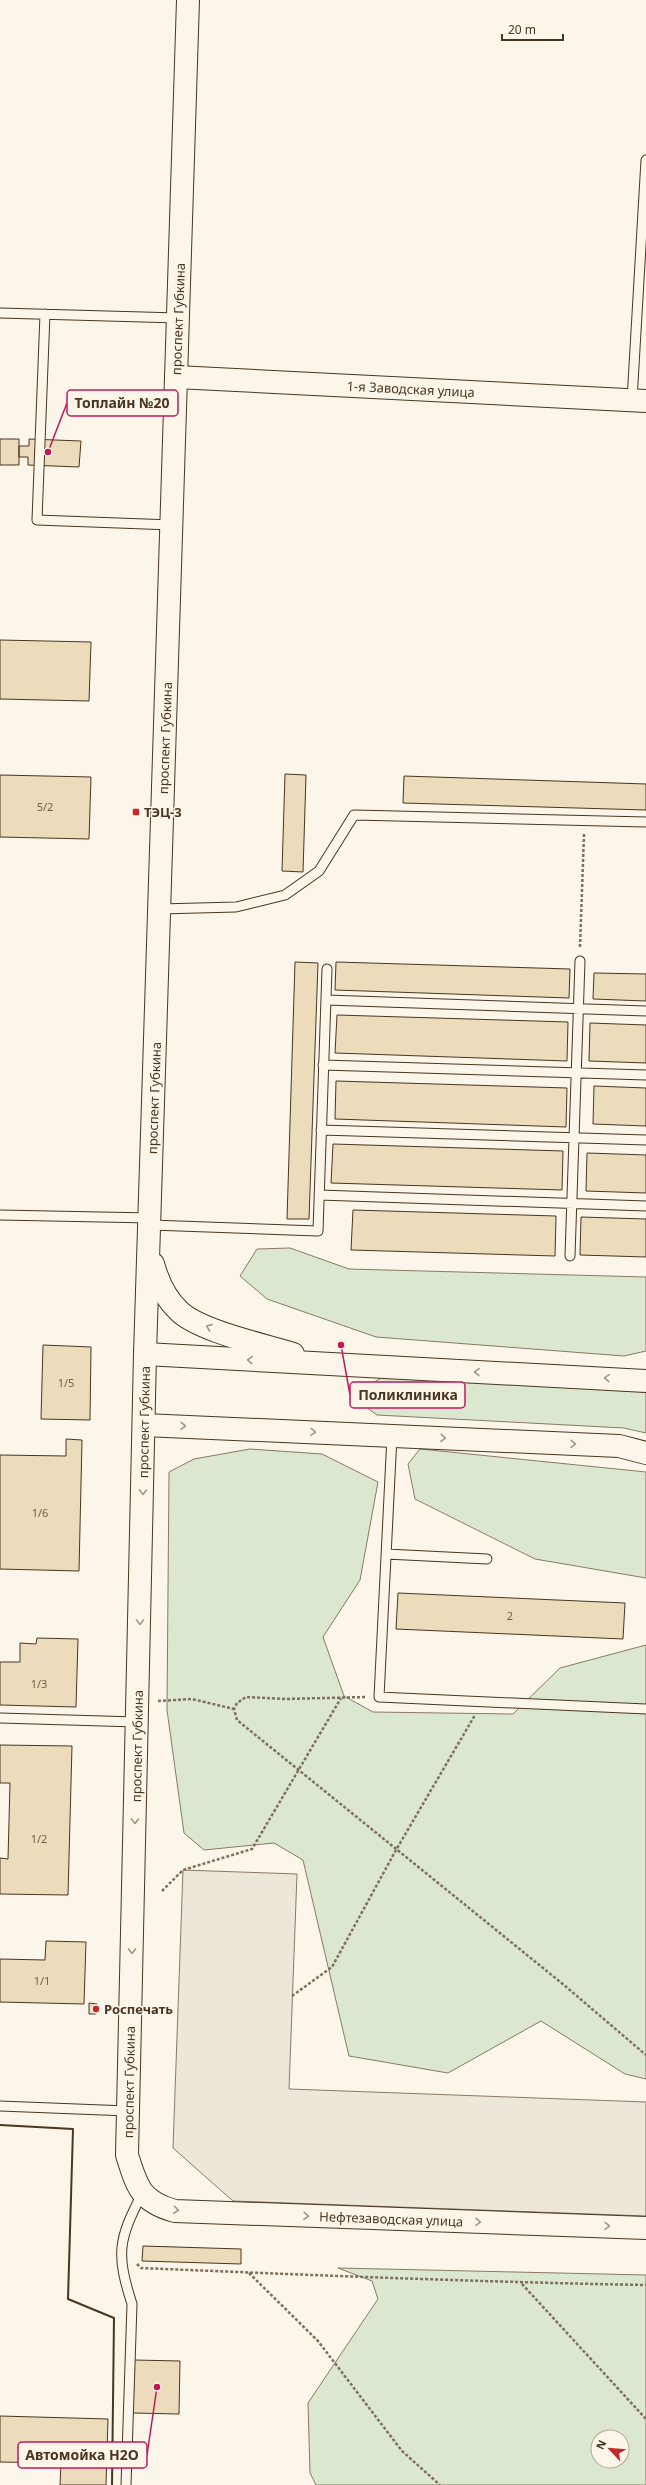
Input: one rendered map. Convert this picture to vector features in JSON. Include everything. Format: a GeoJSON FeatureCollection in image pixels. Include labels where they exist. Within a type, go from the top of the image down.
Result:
{"type":"FeatureCollection","features":[{"type":"Feature","properties":{"kind":"main road","name":"проспект Губкина"},"geometry":{"type":"LineString","coordinates":[[142,2194],[127,2156],[145,1354],[188,0]]}},
{"type":"Feature","properties":{"kind":"main road","name":"1-я Заводская улица"},"geometry":{"type":"LineString","coordinates":[[176,377],[639,400]]}},
{"type":"Feature","properties":{"kind":"main road"},"geometry":{"type":"LineString","coordinates":[[150,1229],[158,1284],[179,1312],[212,1328],[327,1364]]}},
{"type":"Feature","properties":{"kind":"main road"},"geometry":{"type":"LineString","coordinates":[[145,1354],[646,1380]]}},
{"type":"Feature","properties":{"kind":"main road"},"geometry":{"type":"LineString","coordinates":[[144,1425],[619,1446],[646,1453]]}},
{"type":"Feature","properties":{"kind":"main road","name":"Нефтезаводская улица"},"geometry":{"type":"LineString","coordinates":[[142,2194],[158,2206],[176,2211],[646,2228]]}},
{"type":"Feature","properties":{"kind":"lane"},"geometry":{"type":"LineString","coordinates":[[639,400],[646,160]]}},
{"type":"Feature","properties":{"kind":"lane"},"geometry":{"type":"LineString","coordinates":[[0,313],[178,318]]}},
{"type":"Feature","properties":{"kind":"lane"},"geometry":{"type":"LineString","coordinates":[[45,314],[37,520],[172,525]]}},
{"type":"Feature","properties":{"kind":"lane"},"geometry":{"type":"LineString","coordinates":[[160,909],[236,907],[285,895],[319,871],[354,815],[646,822]]}},
{"type":"Feature","properties":{"kind":"lane"},"geometry":{"type":"LineString","coordinates":[[570,1256],[580,961]]}},
{"type":"Feature","properties":{"kind":"lane"},"geometry":{"type":"LineString","coordinates":[[0,1215],[150,1229],[318,1231],[327,969]]}},
{"type":"Feature","properties":{"kind":"lane"},"geometry":{"type":"LineString","coordinates":[[326,1000],[646,1011]]}},
{"type":"Feature","properties":{"kind":"lane"},"geometry":{"type":"LineString","coordinates":[[324,1065],[646,1076]]}},
{"type":"Feature","properties":{"kind":"lane"},"geometry":{"type":"LineString","coordinates":[[321,1130],[646,1140]]}},
{"type":"Feature","properties":{"kind":"lane"},"geometry":{"type":"LineString","coordinates":[[319,1195],[646,1206]]}},
{"type":"Feature","properties":{"kind":"lane"},"geometry":{"type":"LineString","coordinates":[[392,1436],[379,1697],[646,1709]]}},
{"type":"Feature","properties":{"kind":"lane"},"geometry":{"type":"LineString","coordinates":[[386,1554],[487,1558]]}},
{"type":"Feature","properties":{"kind":"lane"},"geometry":{"type":"LineString","coordinates":[[0,1718],[137,1712]]}},
{"type":"Feature","properties":{"kind":"lane"},"geometry":{"type":"LineString","coordinates":[[0,2106],[128,2111]]}},
{"type":"Feature","properties":{"kind":"lane"},"geometry":{"type":"LineString","coordinates":[[126,2485],[132,2304],[123,2276],[121,2249],[129,2220],[142,2194]]}},
{"type":"Feature","properties":{"kind":"path"},"geometry":{"type":"LineString","coordinates":[[580,961],[585,821]]}},
{"type":"Feature","properties":{"kind":"path"},"geometry":{"type":"LineString","coordinates":[[379,1697],[286,1699],[246,1697],[237,1703],[234,1709],[237,1720],[396,1850],[564,1984],[646,2055]]}},
{"type":"Feature","properties":{"kind":"path"},"geometry":{"type":"LineString","coordinates":[[162,1891],[183,1870],[252,1849],[341,1698]]}},
{"type":"Feature","properties":{"kind":"path"},"geometry":{"type":"LineString","coordinates":[[137,1712],[192,1699],[234,1709]]}},
{"type":"Feature","properties":{"kind":"path"},"geometry":{"type":"LineString","coordinates":[[292,1996],[332,1967],[396,1850],[483,1702]]}},
{"type":"Feature","properties":{"kind":"path"},"geometry":{"type":"LineString","coordinates":[[121,2249],[141,2268],[522,2283],[646,2285]]}},
{"type":"Feature","properties":{"kind":"path"},"geometry":{"type":"LineString","coordinates":[[248,2272],[318,2341],[402,2451],[440,2485]]}},
{"type":"Feature","properties":{"kind":"path"},"geometry":{"type":"LineString","coordinates":[[522,2283],[646,2419]]}},
{"type":"Feature","properties":{"kind":"green space"},"geometry":{"type":"Polygon","coordinates":[[[290,1248],[349,1269],[646,1277],[646,1351],[624,1356],[376,1337],[267,1299],[240,1276],[257,1249],[290,1248]]]}},
{"type":"Feature","properties":{"kind":"green space"},"geometry":{"type":"Polygon","coordinates":[[[382,1377],[646,1392],[646,1433],[624,1428],[377,1415],[352,1397],[382,1377]]]}},
{"type":"Feature","properties":{"kind":"green space"},"geometry":{"type":"Polygon","coordinates":[[[250,1449],[322,1454],[378,1482],[360,1580],[323,1637],[344,1696],[373,1712],[513,1714],[560,1668],[646,1645],[646,2079],[625,2074],[541,2021],[448,2073],[349,2056],[303,1860],[274,1843],[204,1850],[184,1833],[167,1710],[169,1472],[194,1459],[250,1449]]]}},
{"type":"Feature","properties":{"kind":"green space"},"geometry":{"type":"Polygon","coordinates":[[[420,1449],[646,1472],[646,1578],[535,1559],[415,1499],[408,1464],[420,1449]]]}},
{"type":"Feature","properties":{"kind":"green space"},"geometry":{"type":"Polygon","coordinates":[[[338,2268],[646,2275],[646,2485],[316,2485],[310,2473],[308,2403],[378,2299],[372,2281],[338,2268]]]}},
{"type":"Feature","properties":{"kind":"shaded area"},"geometry":{"type":"Polygon","coordinates":[[[183,1870],[297,1874],[289,2089],[646,2102],[646,2216],[233,2201],[173,2148],[183,1870]]]}},
{"type":"Feature","properties":{"kind":"building"},"geometry":{"type":"Polygon","coordinates":[[[0,439],[19,439],[19,465],[0,465],[0,439]]]}},
{"type":"Feature","properties":{"kind":"building"},"geometry":{"type":"Polygon","coordinates":[[[29,439],[81,441],[79,467],[28,465],[28,457],[19,457],[19,446],[29,446],[29,439]]]}},
{"type":"Feature","properties":{"kind":"building"},"geometry":{"type":"Polygon","coordinates":[[[0,640],[91,642],[89,701],[0,699],[0,640]]]}},
{"type":"Feature","properties":{"kind":"building"},"geometry":{"type":"Polygon","coordinates":[[[285,774],[306,775],[303,872],[282,871],[285,774]]]}},
{"type":"Feature","properties":{"kind":"building"},"geometry":{"type":"Polygon","coordinates":[[[0,775],[91,777],[89,839],[0,837],[0,775]]]}},
{"type":"Feature","properties":{"kind":"building"},"geometry":{"type":"Polygon","coordinates":[[[404,776],[646,784],[646,810],[403,803],[404,776]]]}},
{"type":"Feature","properties":{"kind":"building"},"geometry":{"type":"Polygon","coordinates":[[[295,962],[318,963],[309,1219],[287,1219],[295,962]]]}},
{"type":"Feature","properties":{"kind":"building"},"geometry":{"type":"Polygon","coordinates":[[[336,962],[570,969],[569,998],[335,990],[336,962]]]}},
{"type":"Feature","properties":{"kind":"building"},"geometry":{"type":"Polygon","coordinates":[[[594,973],[646,974],[646,1001],[593,999],[594,973]]]}},
{"type":"Feature","properties":{"kind":"building"},"geometry":{"type":"Polygon","coordinates":[[[337,1015],[568,1022],[567,1061],[335,1053],[337,1015]]]}},
{"type":"Feature","properties":{"kind":"building"},"geometry":{"type":"Polygon","coordinates":[[[590,1023],[646,1025],[646,1063],[589,1061],[590,1023]]]}},
{"type":"Feature","properties":{"kind":"building"},"geometry":{"type":"Polygon","coordinates":[[[336,1081],[567,1088],[566,1127],[335,1119],[336,1081]]]}},
{"type":"Feature","properties":{"kind":"building"},"geometry":{"type":"Polygon","coordinates":[[[594,1086],[646,1088],[646,1126],[593,1124],[594,1086]]]}},
{"type":"Feature","properties":{"kind":"building"},"geometry":{"type":"Polygon","coordinates":[[[333,1144],[563,1151],[562,1190],[331,1183],[333,1144]]]}},
{"type":"Feature","properties":{"kind":"building"},"geometry":{"type":"Polygon","coordinates":[[[587,1153],[646,1155],[646,1193],[586,1191],[587,1153]]]}},
{"type":"Feature","properties":{"kind":"building"},"geometry":{"type":"Polygon","coordinates":[[[353,1210],[556,1216],[555,1256],[351,1250],[353,1210]]]}},
{"type":"Feature","properties":{"kind":"building"},"geometry":{"type":"Polygon","coordinates":[[[581,1217],[646,1219],[646,1257],[580,1255],[581,1217]]]}},
{"type":"Feature","properties":{"kind":"building"},"geometry":{"type":"Polygon","coordinates":[[[43,1345],[91,1347],[90,1420],[41,1419],[43,1345]]]}},
{"type":"Feature","properties":{"kind":"building"},"geometry":{"type":"Polygon","coordinates":[[[66,1439],[82,1440],[79,1571],[0,1569],[0,1455],[66,1456],[66,1439]]]}},
{"type":"Feature","properties":{"kind":"building"},"geometry":{"type":"Polygon","coordinates":[[[398,1593],[625,1603],[623,1639],[396,1629],[398,1593]]]}},
{"type":"Feature","properties":{"kind":"building"},"geometry":{"type":"Polygon","coordinates":[[[37,1638],[78,1639],[76,1707],[0,1705],[0,1662],[20,1662],[20,1643],[36,1644],[37,1638]]]}},
{"type":"Feature","properties":{"kind":"building"},"geometry":{"type":"Polygon","coordinates":[[[0,1745],[72,1746],[68,1895],[0,1894],[0,1858],[8,1859],[10,1783],[0,1783],[0,1745]]]}},
{"type":"Feature","properties":{"kind":"building"},"geometry":{"type":"Polygon","coordinates":[[[46,1941],[86,1942],[84,2004],[0,2002],[0,1959],[45,1960],[46,1941]]]}},
{"type":"Feature","properties":{"kind":"building"},"geometry":{"type":"Polygon","coordinates":[[[89,2003],[97,2004],[96,2014],[89,2014],[89,2003]]]}},
{"type":"Feature","properties":{"kind":"building"},"geometry":{"type":"Polygon","coordinates":[[[143,2246],[241,2249],[241,2264],[142,2261],[143,2246]]]}},
{"type":"Feature","properties":{"kind":"building"},"geometry":{"type":"Polygon","coordinates":[[[134,2360],[180,2361],[179,2414],[133,2413],[134,2360]]]}},
{"type":"Feature","properties":{"kind":"building"},"geometry":{"type":"Polygon","coordinates":[[[0,2416],[108,2419],[106,2485],[60,2485],[61,2463],[0,2462],[0,2416]]]}},
{"type":"Feature","properties":{"kind":"wall"},"geometry":{"type":"LineString","coordinates":[[0,2125],[73,2129],[68,2299],[114,2318],[112,2485]]}},
{"type":"Feature","properties":{"kind":"place","name":"Топлайн №20"},"geometry":{"type":"Point","coordinates":[48,452]}},
{"type":"Feature","properties":{"kind":"place","name":"ТЭЦ-3"},"geometry":{"type":"Point","coordinates":[136,812]}},
{"type":"Feature","properties":{"kind":"place","name":"Поликлиника"},"geometry":{"type":"Point","coordinates":[341,1345]}},
{"type":"Feature","properties":{"kind":"place","name":"Роспечать"},"geometry":{"type":"Point","coordinates":[96,2009]}},
{"type":"Feature","properties":{"kind":"place","name":"Автомойка H2O"},"geometry":{"type":"Point","coordinates":[157,2387]}}]}
